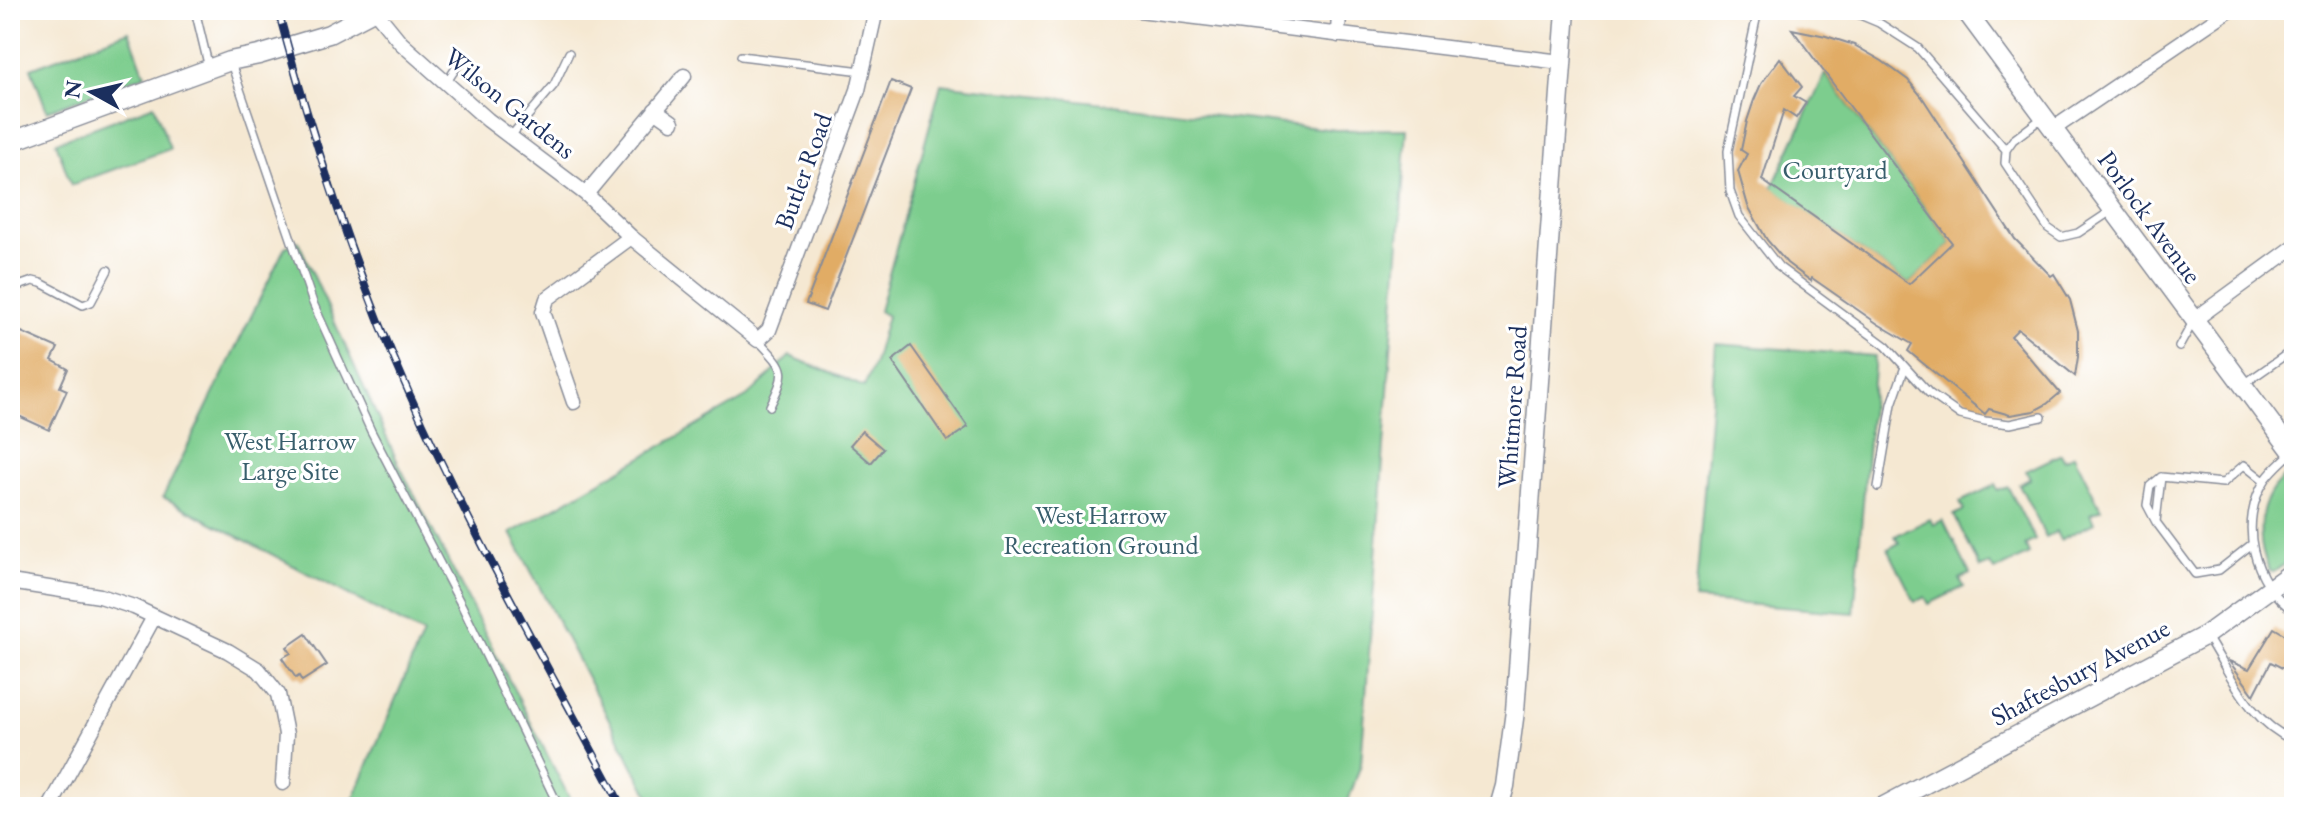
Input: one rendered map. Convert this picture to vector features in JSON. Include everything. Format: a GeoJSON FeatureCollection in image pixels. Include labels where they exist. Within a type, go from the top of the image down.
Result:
{"type":"FeatureCollection","features":[{"type":"Feature","properties":{"kind":"street"},"geometry":{"type":"LineString","coordinates":[[10,142],[230,61],[329,34],[344,17],[375,10]]}},
{"type":"Feature","properties":{"kind":"street","name":"Wilson Gardens"},"geometry":{"type":"LineString","coordinates":[[375,10],[401,43],[446,83],[510,137],[586,194],[631,237],[758,340]]}},
{"type":"Feature","properties":{"kind":"street","name":"Butler Road"},"geometry":{"type":"LineString","coordinates":[[758,340],[769,330],[803,244],[863,71],[876,10]]}},
{"type":"Feature","properties":{"kind":"street"},"geometry":{"type":"LineString","coordinates":[[1139,10],[1187,13],[1561,62]]}},
{"type":"Feature","properties":{"kind":"street"},"geometry":{"type":"LineString","coordinates":[[1338,35],[1339,10]]}},
{"type":"Feature","properties":{"kind":"street","name":"Whitmore Road"},"geometry":{"type":"LineString","coordinates":[[1499,807],[1505,786],[1515,711],[1566,10]]}},
{"type":"Feature","properties":{"kind":"street","name":"Porlock Avenue"},"geometry":{"type":"LineString","coordinates":[[1965,10],[2293,453]]}},
{"type":"Feature","properties":{"kind":"street"},"geometry":{"type":"LineString","coordinates":[[2049,122],[2229,10]]}},
{"type":"Feature","properties":{"kind":"street","name":"Wilson Gardens"},"geometry":{"type":"LineString","coordinates":[[586,194],[684,76]]}},
{"type":"Feature","properties":{"kind":"street"},"geometry":{"type":"LineString","coordinates":[[655,110],[672,122]]}},
{"type":"Feature","properties":{"kind":"street"},"geometry":{"type":"LineString","coordinates":[[574,402],[543,312],[547,299],[631,237]]}},
{"type":"Feature","properties":{"kind":"street"},"geometry":{"type":"LineString","coordinates":[[2194,320],[2294,247]]}},
{"type":"Feature","properties":{"kind":"street","name":"Shaftesbury Avenue"},"geometry":{"type":"LineString","coordinates":[[1882,807],[2206,635],[2294,571]]}},
{"type":"Feature","properties":{"kind":"street"},"geometry":{"type":"LineString","coordinates":[[10,582],[100,596],[134,607],[228,651],[259,670],[278,694],[286,734],[283,783]]}},
{"type":"Feature","properties":{"kind":"street"},"geometry":{"type":"LineString","coordinates":[[50,807],[154,617]]}},
{"type":"Feature","properties":{"kind":"lane"},"geometry":{"type":"LineString","coordinates":[[195,10],[209,70]]}},
{"type":"Feature","properties":{"kind":"lane"},"geometry":{"type":"LineString","coordinates":[[1758,10],[1728,151],[1730,191],[1739,216],[1779,267],[1886,346],[1929,393],[1960,415],[2010,424],[2042,417]]}},
{"type":"Feature","properties":{"kind":"lane"},"geometry":{"type":"LineString","coordinates":[[1848,10],[1879,23],[1918,48],[2006,150]]}},
{"type":"Feature","properties":{"kind":"lane"},"geometry":{"type":"LineString","coordinates":[[510,137],[554,85],[569,53]]}},
{"type":"Feature","properties":{"kind":"lane"},"geometry":{"type":"LineString","coordinates":[[741,56],[863,71]]}},
{"type":"Feature","properties":{"kind":"lane"},"geometry":{"type":"LineString","coordinates":[[230,61],[313,303],[371,431],[462,606],[559,807]]}},
{"type":"Feature","properties":{"kind":"lane"},"geometry":{"type":"LineString","coordinates":[[446,83],[458,65]]}},
{"type":"Feature","properties":{"kind":"lane"},"geometry":{"type":"LineString","coordinates":[[2049,122],[2013,140],[2006,150],[2005,163],[2048,228],[2061,237],[2078,233],[2113,210]]}},
{"type":"Feature","properties":{"kind":"lane"},"geometry":{"type":"LineString","coordinates":[[10,289],[33,281],[83,305],[91,302],[108,270]]}},
{"type":"Feature","properties":{"kind":"lane"},"geometry":{"type":"LineString","coordinates":[[2179,347],[2194,320]]}},
{"type":"Feature","properties":{"kind":"lane"},"geometry":{"type":"LineString","coordinates":[[758,340],[782,370],[782,380],[770,406]]}},
{"type":"Feature","properties":{"kind":"lane"},"geometry":{"type":"LineString","coordinates":[[2242,386],[2294,349]]}},
{"type":"Feature","properties":{"kind":"lane"},"geometry":{"type":"LineString","coordinates":[[1878,487],[1892,404],[1905,367]]}},
{"type":"Feature","properties":{"kind":"lane"},"geometry":{"type":"LineString","coordinates":[[2293,453],[2264,481],[2255,501],[2252,544],[2259,569],[2270,589],[2294,611]]}},
{"type":"Feature","properties":{"kind":"lane"},"geometry":{"type":"LineString","coordinates":[[2252,544],[2219,570],[2195,574],[2147,505],[2150,486],[2161,477],[2223,483],[2244,465],[2264,481]]}},
{"type":"Feature","properties":{"kind":"lane"},"geometry":{"type":"LineString","coordinates":[[2206,635],[2246,701],[2262,721],[2294,741]]}},
{"type":"Feature","properties":{"kind":"green space"},"geometry":{"type":"Polygon","coordinates":[[[129,31],[145,75],[47,111],[31,68],[129,31]]]}},
{"type":"Feature","properties":{"kind":"green space","name":"Courtyard"},"geometry":{"type":"Polygon","coordinates":[[[1825,74],[1952,243],[1909,284],[1772,188],[1825,74]]]}},
{"type":"Feature","properties":{"kind":"green space","name":"West Harrow Recreation Ground"},"geometry":{"type":"Polygon","coordinates":[[[941,84],[1336,130],[1407,129],[1361,764],[1346,807],[655,807],[511,533],[748,396],[790,356],[864,387],[887,316],[879,311],[941,84]]]}},
{"type":"Feature","properties":{"kind":"green space"},"geometry":{"type":"Polygon","coordinates":[[[154,105],[170,149],[71,185],[56,142],[154,105]]]}},
{"type":"Feature","properties":{"kind":"green space","name":"West Harrow Large Site"},"geometry":{"type":"Polygon","coordinates":[[[298,241],[398,463],[574,807],[350,807],[423,634],[163,497],[285,247],[298,241]]]}},
{"type":"Feature","properties":{"kind":"green space"},"geometry":{"type":"Polygon","coordinates":[[[1716,344],[1875,356],[1854,613],[1695,600],[1716,344]]]}},
{"type":"Feature","properties":{"kind":"green space"},"geometry":{"type":"Polygon","coordinates":[[[2061,454],[2064,460],[2074,455],[2101,509],[2090,514],[2094,523],[2060,540],[2056,532],[2046,537],[2019,484],[2030,479],[2026,471],[2061,454]]]}},
{"type":"Feature","properties":{"kind":"green space"},"geometry":{"type":"Polygon","coordinates":[[[2283,478],[2293,492],[2294,502],[2287,558],[2274,572],[2270,571],[2265,560],[2261,522],[2268,498],[2283,478]]]}},
{"type":"Feature","properties":{"kind":"green space"},"geometry":{"type":"Polygon","coordinates":[[[1995,485],[1998,491],[2008,487],[2035,540],[2025,545],[2029,554],[1994,571],[1990,564],[1980,568],[1954,515],[1964,510],[1960,502],[1995,485]]]}},
{"type":"Feature","properties":{"kind":"green space"},"geometry":{"type":"Polygon","coordinates":[[[1930,519],[1933,525],[1943,520],[1970,574],[1960,579],[1964,587],[1929,604],[1925,597],[1915,602],[1888,549],[1899,543],[1895,536],[1930,519]]]}},
{"type":"Feature","properties":{"kind":"building"},"geometry":{"type":"Polygon","coordinates":[[[1792,29],[1854,45],[1908,80],[2015,239],[2051,276],[2054,274],[2070,300],[2078,331],[2075,376],[2018,329],[2011,336],[2060,393],[2047,404],[2034,411],[2010,415],[1989,409],[1985,414],[1908,351],[1912,344],[1812,278],[1811,281],[1787,263],[1767,240],[1748,206],[1738,171],[1747,154],[1741,150],[1754,100],[1761,84],[1780,58],[1802,87],[1794,96],[1806,103],[1796,118],[1784,110],[1762,180],[1909,284],[1952,243],[1792,29]]]}},
{"type":"Feature","properties":{"kind":"building"},"geometry":{"type":"Polygon","coordinates":[[[891,81],[911,89],[825,311],[806,304],[891,81]]]}},
{"type":"Feature","properties":{"kind":"building"},"geometry":{"type":"Polygon","coordinates":[[[10,327],[58,348],[52,360],[68,369],[60,387],[67,390],[49,430],[10,412],[10,327]]]}},
{"type":"Feature","properties":{"kind":"building"},"geometry":{"type":"Polygon","coordinates":[[[911,346],[968,427],[947,441],[892,361],[911,346]]]}},
{"type":"Feature","properties":{"kind":"building"},"geometry":{"type":"Polygon","coordinates":[[[862,431],[883,449],[871,463],[850,445],[862,431]]]}},
{"type":"Feature","properties":{"kind":"building"},"geometry":{"type":"Polygon","coordinates":[[[2274,628],[2294,640],[2294,674],[2271,662],[2254,695],[2229,661],[2249,669],[2274,628]]]}},
{"type":"Feature","properties":{"kind":"building"},"geometry":{"type":"Polygon","coordinates":[[[306,634],[327,665],[302,681],[299,676],[296,678],[282,658],[291,653],[287,647],[306,634]]]}},
{"type":"Feature","properties":{"kind":"railway"},"geometry":{"type":"LineString","coordinates":[[278,10],[336,204],[370,299],[409,393],[485,550],[622,807]]}}]}
